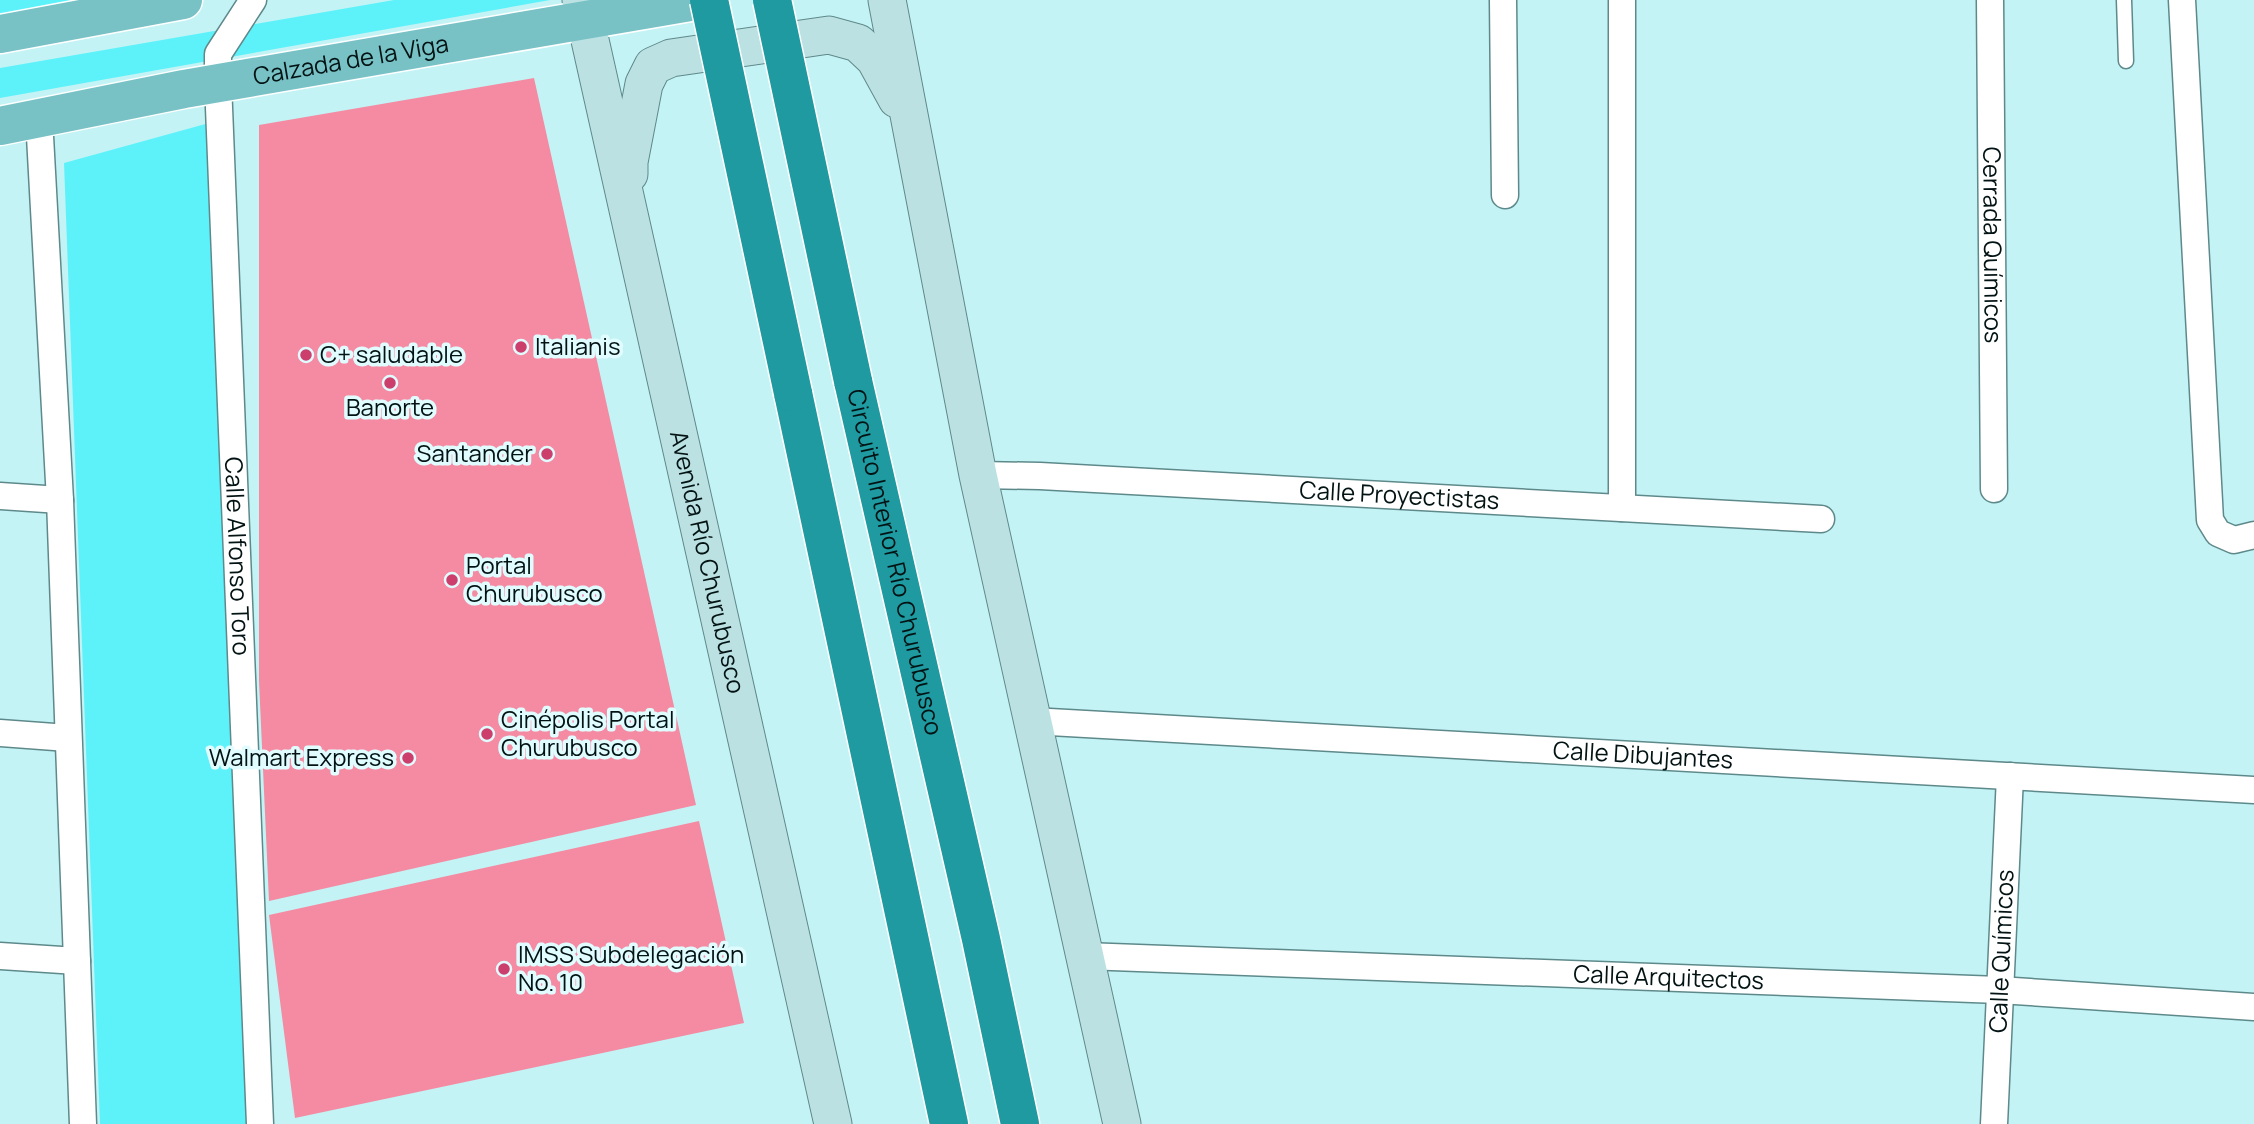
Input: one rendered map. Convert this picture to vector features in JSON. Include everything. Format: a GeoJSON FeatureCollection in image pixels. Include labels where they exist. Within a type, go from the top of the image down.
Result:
{"type":"FeatureCollection","features":[{"type":"Feature","properties":{"kind":"highway"},"geometry":{"type":"LineString","coordinates":[[709,0],[949,1124]]}},
{"type":"Feature","properties":{"kind":"highway","name":"Circuito Interior Río Churubusco"},"geometry":{"type":"LineString","coordinates":[[772,0],[853,381],[981,939],[1020,1124]]}},
{"type":"Feature","properties":{"kind":"main road"},"geometry":{"type":"LineString","coordinates":[[0,34],[183,0]]}},
{"type":"Feature","properties":{"kind":"main road","name":"Calzada de la Viga"},"geometry":{"type":"LineString","coordinates":[[0,126],[584,10],[702,0]]}},
{"type":"Feature","properties":{"kind":"main road"},"geometry":{"type":"LineString","coordinates":[[887,0],[978,475],[1122,1124]]}},
{"type":"Feature","properties":{"kind":"main road","name":"Avenida Río Churubusco"},"geometry":{"type":"LineString","coordinates":[[584,10],[833,1124]]}},
{"type":"Feature","properties":{"kind":"main road"},"geometry":{"type":"LineString","coordinates":[[631,222],[629,162],[644,84],[653,66],[671,58],[829,35],[858,43],[875,60],[911,125]]}},
{"type":"Feature","properties":{"kind":"street","name":"Calle Alfonso Toro"},"geometry":{"type":"LineString","coordinates":[[253,0],[218,54],[218,83],[260,1124]]}},
{"type":"Feature","properties":{"kind":"street"},"geometry":{"type":"LineString","coordinates":[[1503,0],[1505,195]]}},
{"type":"Feature","properties":{"kind":"street"},"geometry":{"type":"LineString","coordinates":[[1622,0],[1622,508]]}},
{"type":"Feature","properties":{"kind":"street","name":"Cerrada Químicos"},"geometry":{"type":"LineString","coordinates":[[1990,0],[1994,489]]}},
{"type":"Feature","properties":{"kind":"street"},"geometry":{"type":"LineString","coordinates":[[2182,0],[2210,520],[2218,533],[2234,540],[2254,534]]}},
{"type":"Feature","properties":{"kind":"street"},"geometry":{"type":"LineString","coordinates":[[39,118],[60,500],[83,1124]]}},
{"type":"Feature","properties":{"kind":"street","name":"Calle Proyectistas"},"geometry":{"type":"LineString","coordinates":[[978,475],[1822,519]]}},
{"type":"Feature","properties":{"kind":"street"},"geometry":{"type":"LineString","coordinates":[[0,496],[60,500]]}},
{"type":"Feature","properties":{"kind":"street","name":"Calle Dibujantes"},"geometry":{"type":"LineString","coordinates":[[1032,721],[2254,790]]}},
{"type":"Feature","properties":{"kind":"street"},"geometry":{"type":"LineString","coordinates":[[0,733],[68,738]]}},
{"type":"Feature","properties":{"kind":"street","name":"Calle Químicos"},"geometry":{"type":"LineString","coordinates":[[1994,1124],[2010,776]]}},
{"type":"Feature","properties":{"kind":"street"},"geometry":{"type":"LineString","coordinates":[[0,956],[77,961]]}},
{"type":"Feature","properties":{"kind":"street","name":"Calle Arquitectos"},"geometry":{"type":"LineString","coordinates":[[1085,956],[1999,990],[2254,1007]]}},
{"type":"Feature","properties":{"kind":"lane"},"geometry":{"type":"LineString","coordinates":[[2124,0],[2126,61]]}},
{"type":"Feature","properties":{"kind":"shaded area"},"geometry":{"type":"Polygon","coordinates":[[[0,0],[80,0],[0,14],[0,0]]]}},
{"type":"Feature","properties":{"kind":"shaded area"},"geometry":{"type":"Polygon","coordinates":[[[394,0],[550,0],[0,98],[0,68],[394,0]]]}},
{"type":"Feature","properties":{"kind":"shaded area"},"geometry":{"type":"Polygon","coordinates":[[[209,123],[249,1124],[100,1124],[64,163],[209,123]]]}},
{"type":"Feature","properties":{"kind":"building","name":"Portal Churubusco"},"geometry":{"type":"Polygon","coordinates":[[[534,78],[696,805],[269,901],[259,681],[259,125],[534,78]]]}},
{"type":"Feature","properties":{"kind":"building","name":"IMSS Subdelegación No. 10"},"geometry":{"type":"Polygon","coordinates":[[[699,821],[744,1023],[295,1118],[269,915],[699,821]]]}},
{"type":"Feature","properties":{"kind":"place","name":"Italianis"},"geometry":{"type":"Point","coordinates":[521,347]}},
{"type":"Feature","properties":{"kind":"place","name":"C+ saludable"},"geometry":{"type":"Point","coordinates":[306,355]}},
{"type":"Feature","properties":{"kind":"place","name":"Banorte"},"geometry":{"type":"Point","coordinates":[390,383]}},
{"type":"Feature","properties":{"kind":"place","name":"Santander"},"geometry":{"type":"Point","coordinates":[547,454]}},
{"type":"Feature","properties":{"kind":"place","name":"Portal Churubusco"},"geometry":{"type":"Point","coordinates":[452,580]}},
{"type":"Feature","properties":{"kind":"place","name":"Cinépolis Portal Churubusco"},"geometry":{"type":"Point","coordinates":[487,734]}},
{"type":"Feature","properties":{"kind":"place","name":"Walmart Express"},"geometry":{"type":"Point","coordinates":[408,758]}},
{"type":"Feature","properties":{"kind":"place","name":"IMSS Subdelegación No. 10"},"geometry":{"type":"Point","coordinates":[504,969]}}]}
